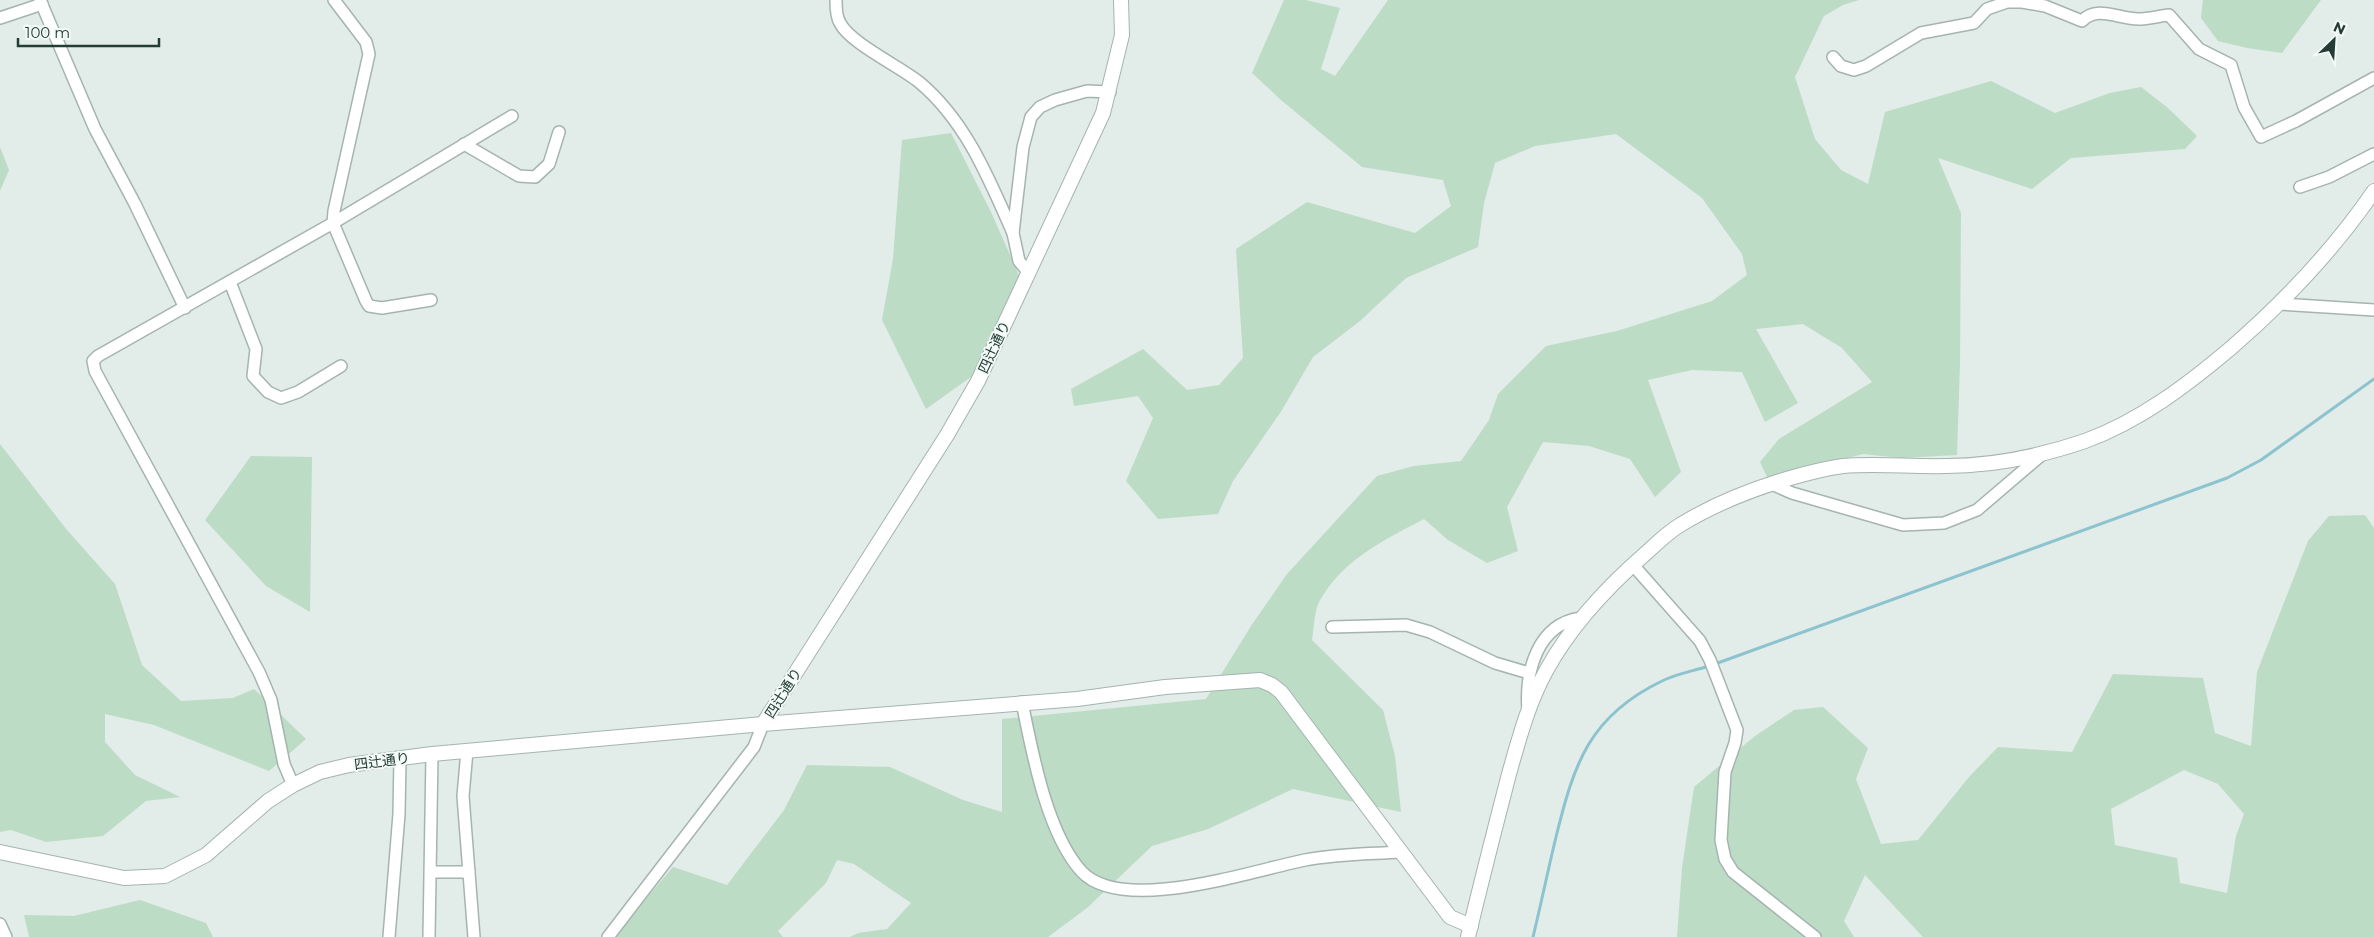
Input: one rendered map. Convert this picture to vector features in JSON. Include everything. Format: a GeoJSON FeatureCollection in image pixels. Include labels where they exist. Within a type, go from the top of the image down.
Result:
{"type":"FeatureCollection","features":[{"type":"Feature","properties":{"kind":"street"},"geometry":{"type":"LineString","coordinates":[[334,0],[366,42],[369,54],[334,211],[333,223],[366,301],[370,306],[382,308],[431,300]]}},
{"type":"Feature","properties":{"kind":"street"},"geometry":{"type":"LineString","coordinates":[[836,0],[840,23],[850,34],[920,82],[934,96],[965,135],[982,164],[1013,233],[1019,261],[1029,272]]}},
{"type":"Feature","properties":{"kind":"street","name":"四辻通り"},"geometry":{"type":"LineString","coordinates":[[0,852],[124,878],[165,876],[206,855],[268,801],[293,785],[320,772],[349,765],[432,754],[763,724],[947,436],[978,382],[1100,122],[1110,92],[1122,35],[1121,0]]}},
{"type":"Feature","properties":{"kind":"street"},"geometry":{"type":"LineString","coordinates":[[0,18],[41,2],[95,129],[185,308]]}},
{"type":"Feature","properties":{"kind":"street"},"geometry":{"type":"LineString","coordinates":[[1833,57],[1841,66],[1854,70],[1922,33],[1974,23],[1987,9],[2008,2],[2022,2],[2045,6],[2082,21],[2087,16],[2100,12],[2138,19],[2169,15],[2199,49],[2231,65],[2244,107],[2261,137],[2296,121],[2374,78]]}},
{"type":"Feature","properties":{"kind":"street"},"geometry":{"type":"LineString","coordinates":[[1013,233],[1024,147],[1031,117],[1040,107],[1055,100],[1087,91],[1110,92]]}},
{"type":"Feature","properties":{"kind":"street"},"geometry":{"type":"LineString","coordinates":[[293,785],[284,764],[271,700],[259,672],[93,361],[98,356],[333,223],[512,116]]}},
{"type":"Feature","properties":{"kind":"street"},"geometry":{"type":"LineString","coordinates":[[464,144],[519,176],[535,178],[549,164],[559,132]]}},
{"type":"Feature","properties":{"kind":"street"},"geometry":{"type":"LineString","coordinates":[[2300,187],[2330,177],[2374,154]]}},
{"type":"Feature","properties":{"kind":"street"},"geometry":{"type":"LineString","coordinates":[[608,937],[754,747],[763,724],[1077,699],[1164,687],[1260,680],[1272,685],[1281,692],[1325,748],[1400,852],[1450,917],[1470,931],[1491,841],[1528,710],[1545,672],[1581,618],[1607,588],[1676,527],[1723,502],[1772,484],[1840,467],[1987,465],[2085,441],[2135,417],[2203,372],[2280,304],[2339,240],[2374,191]]}},
{"type":"Feature","properties":{"kind":"street"},"geometry":{"type":"LineString","coordinates":[[230,282],[256,349],[253,376],[268,392],[281,398],[298,392],[341,366]]}},
{"type":"Feature","properties":{"kind":"street"},"geometry":{"type":"LineString","coordinates":[[2280,304],[2374,310]]}},
{"type":"Feature","properties":{"kind":"street"},"geometry":{"type":"LineString","coordinates":[[1772,484],[1792,493],[1903,525],[1944,523],[1977,510],[2046,451]]}},
{"type":"Feature","properties":{"kind":"street"},"geometry":{"type":"LineString","coordinates":[[1633,564],[1700,641],[1710,660],[1737,730],[1735,744],[1725,772],[1721,840],[1725,859],[1733,872],[1815,937]]}},
{"type":"Feature","properties":{"kind":"street"},"geometry":{"type":"LineString","coordinates":[[1528,710],[1526,688],[1536,651],[1547,638],[1568,620],[1581,618]]}},
{"type":"Feature","properties":{"kind":"street"},"geometry":{"type":"LineString","coordinates":[[1332,627],[1406,625],[1430,632],[1495,663],[1529,673]]}},
{"type":"Feature","properties":{"kind":"street"},"geometry":{"type":"LineString","coordinates":[[1022,702],[1049,811],[1063,847],[1083,872],[1097,883],[1115,888],[1183,887],[1216,882],[1305,860],[1400,852]]}},
{"type":"Feature","properties":{"kind":"street"},"geometry":{"type":"LineString","coordinates":[[467,751],[463,796],[474,937]]}},
{"type":"Feature","properties":{"kind":"street"},"geometry":{"type":"LineString","coordinates":[[429,937],[432,754]]}},
{"type":"Feature","properties":{"kind":"street"},"geometry":{"type":"LineString","coordinates":[[390,937],[399,814],[400,759]]}},
{"type":"Feature","properties":{"kind":"street"},"geometry":{"type":"LineString","coordinates":[[431,872],[469,872]]}},
{"type":"Feature","properties":{"kind":"street"},"geometry":{"type":"LineString","coordinates":[[0,924],[6,937]]}},
{"type":"Feature","properties":{"kind":"green space"},"geometry":{"type":"Polygon","coordinates":[[[1284,0],[1306,0],[1340,8],[1321,69],[1335,76],[1388,0],[1859,0],[1843,5],[1824,16],[1795,77],[1815,139],[1841,170],[1868,184],[1885,112],[1991,81],[2055,113],[2110,93],[2141,87],[2168,108],[2197,136],[2185,149],[2071,158],[2032,189],[1938,158],[1961,213],[1957,455],[1901,458],[1863,454],[1768,479],[1760,462],[1779,439],[1872,382],[1842,348],[1803,324],[1756,329],[1798,403],[1765,422],[1742,372],[1692,370],[1648,380],[1681,472],[1655,497],[1630,459],[1589,446],[1543,442],[1507,507],[1518,551],[1487,563],[1448,540],[1424,519],[1379,543],[1339,574],[1328,587],[1317,606],[1312,640],[1383,710],[1395,756],[1401,812],[1293,789],[1208,829],[1152,846],[1087,908],[1048,937],[850,937],[858,933],[887,929],[911,903],[854,864],[837,860],[826,883],[778,931],[783,937],[613,937],[673,867],[727,885],[784,810],[807,765],[890,767],[963,800],[1002,812],[1002,719],[1206,699],[1251,626],[1287,574],[1377,476],[1414,466],[1461,461],[1489,420],[1498,394],[1546,346],[1617,331],[1712,301],[1747,275],[1742,254],[1702,198],[1616,134],[1535,146],[1495,163],[1484,203],[1478,247],[1406,278],[1360,321],[1313,357],[1282,410],[1233,481],[1218,514],[1158,519],[1126,481],[1153,418],[1138,396],[1074,406],[1071,389],[1143,349],[1187,390],[1219,385],[1243,358],[1236,249],[1307,202],[1415,233],[1451,206],[1443,180],[1362,167],[1281,100],[1252,73],[1284,0]]]}},
{"type":"Feature","properties":{"kind":"green space"},"geometry":{"type":"Polygon","coordinates":[[[2203,0],[2321,0],[2282,53],[2247,48],[2218,41],[2201,18],[2203,0]]]}},
{"type":"Feature","properties":{"kind":"green space"},"geometry":{"type":"Polygon","coordinates":[[[951,133],[991,212],[1022,282],[982,369],[926,409],[882,320],[893,259],[902,140],[951,133]]]}},
{"type":"Feature","properties":{"kind":"green space"},"geometry":{"type":"Polygon","coordinates":[[[0,147],[9,170],[0,191],[0,147]]]}},
{"type":"Feature","properties":{"kind":"green space"},"geometry":{"type":"Polygon","coordinates":[[[0,444],[67,530],[115,584],[142,665],[181,701],[233,698],[254,689],[306,739],[269,771],[154,725],[105,714],[105,742],[135,775],[180,797],[146,801],[103,836],[46,842],[11,830],[0,832],[0,444]]]}},
{"type":"Feature","properties":{"kind":"green space"},"geometry":{"type":"Polygon","coordinates":[[[251,456],[312,457],[310,612],[266,586],[205,520],[251,456]]]}},
{"type":"Feature","properties":{"kind":"green space"},"geometry":{"type":"Polygon","coordinates":[[[2365,515],[2374,528],[2374,937],[1923,937],[1865,875],[1844,921],[1854,937],[1677,937],[1682,868],[1694,787],[1755,736],[1794,710],[1823,707],[1868,748],[1856,779],[1881,844],[1918,840],[1969,777],[1998,747],[2072,752],[2113,674],[2203,678],[2215,733],[2251,746],[2257,672],[2308,541],[2329,516],[2365,515]],[[2184,770],[2111,809],[2115,845],[2177,858],[2180,883],[2227,893],[2236,836],[2244,814],[2218,784],[2184,770]]]}},
{"type":"Feature","properties":{"kind":"green space"},"geometry":{"type":"Polygon","coordinates":[[[140,900],[206,923],[213,937],[29,937],[24,915],[74,916],[140,900]]]}},
{"type":"Feature","properties":{"kind":"waterway"},"geometry":{"type":"LineString","coordinates":[[1715,664],[2227,478],[2261,460],[2374,379]]}},
{"type":"Feature","properties":{"kind":"waterway"},"geometry":{"type":"LineString","coordinates":[[1533,937],[1563,811],[1578,765],[1588,745],[1601,726],[1617,710],[1637,695],[1679,674],[1709,666]]}}]}
